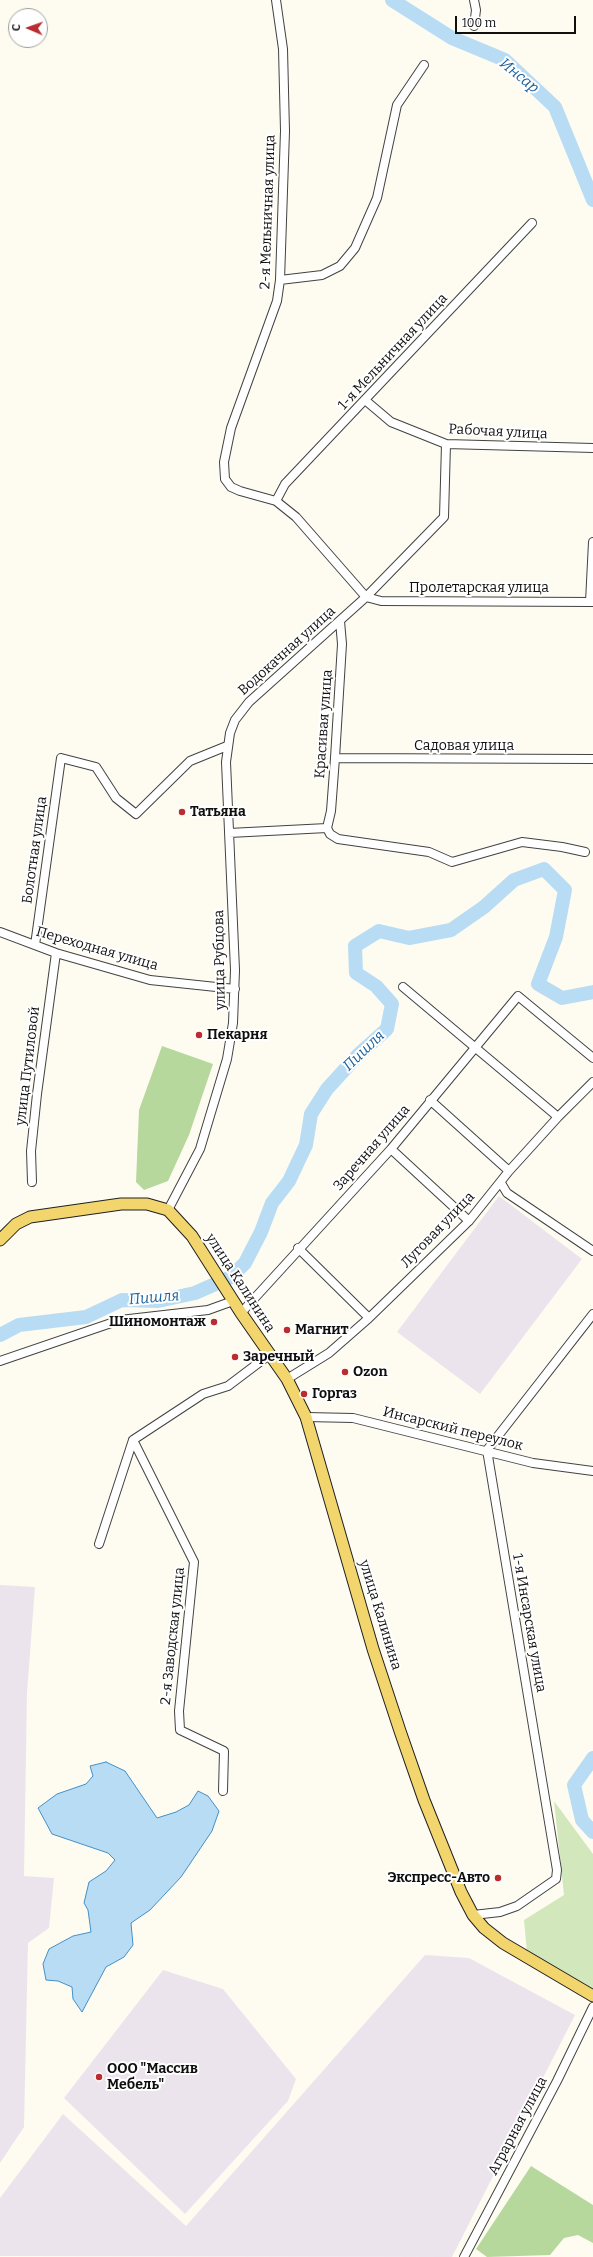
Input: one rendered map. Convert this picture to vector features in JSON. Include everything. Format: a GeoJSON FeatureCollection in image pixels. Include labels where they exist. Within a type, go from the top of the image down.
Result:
{"type":"FeatureCollection","features":[{"type":"Feature","properties":{"kind":"main road"},"geometry":{"type":"LineString","coordinates":[[0,1240],[16,1224],[30,1217],[121,1204],[147,1204],[168,1210]]}},
{"type":"Feature","properties":{"kind":"main road","name":"улица Калинина"},"geometry":{"type":"LineString","coordinates":[[168,1210],[192,1236],[210,1262],[240,1313],[287,1379],[306,1417],[373,1649],[400,1731],[427,1807],[473,1915],[484,1928],[503,1943],[593,1996]]}},
{"type":"Feature","properties":{"kind":"street","name":"2-я Мельничная улица"},"geometry":{"type":"LineString","coordinates":[[276,0],[283,49],[285,131],[280,280],[277,301],[231,428],[224,462],[225,479],[231,487],[276,501]]}},
{"type":"Feature","properties":{"kind":"street"},"geometry":{"type":"LineString","coordinates":[[474,0],[476,10],[474,26]]}},
{"type":"Feature","properties":{"kind":"street"},"geometry":{"type":"LineString","coordinates":[[280,280],[322,275],[340,266],[355,248],[377,198],[397,105],[424,66]]}},
{"type":"Feature","properties":{"kind":"street","name":"1-я Мельничная улица"},"geometry":{"type":"LineString","coordinates":[[276,501],[286,484],[532,223]]}},
{"type":"Feature","properties":{"kind":"street","name":"Рабочая улица"},"geometry":{"type":"LineString","coordinates":[[365,400],[392,422],[446,444],[593,448]]}},
{"type":"Feature","properties":{"kind":"street","name":"Водокачная улица"},"geometry":{"type":"LineString","coordinates":[[227,746],[236,720],[249,702],[366,597],[444,517],[446,444]]}},
{"type":"Feature","properties":{"kind":"street"},"geometry":{"type":"LineString","coordinates":[[276,501],[296,517],[366,597]]}},
{"type":"Feature","properties":{"kind":"street"},"geometry":{"type":"LineString","coordinates":[[591,602],[593,542]]}},
{"type":"Feature","properties":{"kind":"street","name":"Пролетарская улица"},"geometry":{"type":"LineString","coordinates":[[366,597],[380,601],[591,602]]}},
{"type":"Feature","properties":{"kind":"street","name":"Красивая улица"},"geometry":{"type":"LineString","coordinates":[[327,828],[331,811],[335,758],[342,644],[340,620]]}},
{"type":"Feature","properties":{"kind":"street","name":"Болотная улица"},"geometry":{"type":"LineString","coordinates":[[35,945],[61,758],[96,767],[116,798],[136,814],[190,761],[227,746]]}},
{"type":"Feature","properties":{"kind":"street","name":"улица Рубцова"},"geometry":{"type":"LineString","coordinates":[[168,1210],[200,1149],[227,1059],[235,989],[227,746]]}},
{"type":"Feature","properties":{"kind":"street","name":"Садовая улица"},"geometry":{"type":"LineString","coordinates":[[335,758],[593,759]]}},
{"type":"Feature","properties":{"kind":"street"},"geometry":{"type":"LineString","coordinates":[[229,832],[327,828],[330,834],[338,839],[429,852],[452,862],[522,842],[562,847],[585,852]]}},
{"type":"Feature","properties":{"kind":"street","name":"Переходная улица"},"geometry":{"type":"LineString","coordinates":[[0,932],[56,953],[150,980],[235,989]]}},
{"type":"Feature","properties":{"kind":"street","name":"улица Путиловой"},"geometry":{"type":"LineString","coordinates":[[32,1182],[31,1151],[56,953]]}},
{"type":"Feature","properties":{"kind":"street"},"geometry":{"type":"LineString","coordinates":[[403,987],[558,1117]]}},
{"type":"Feature","properties":{"kind":"street","name":"Заречная улица"},"geometry":{"type":"LineString","coordinates":[[240,1313],[298,1248],[391,1149],[474,1046],[518,996],[593,1058]]}},
{"type":"Feature","properties":{"kind":"street","name":"Луговая улица"},"geometry":{"type":"LineString","coordinates":[[287,1379],[329,1353],[369,1318],[469,1221],[501,1183],[509,1171],[558,1117],[593,1082]]}},
{"type":"Feature","properties":{"kind":"street"},"geometry":{"type":"LineString","coordinates":[[430,1100],[509,1171]]}},
{"type":"Feature","properties":{"kind":"street"},"geometry":{"type":"LineString","coordinates":[[391,1149],[469,1221]]}},
{"type":"Feature","properties":{"kind":"street"},"geometry":{"type":"LineString","coordinates":[[501,1183],[507,1193],[593,1251]]}},
{"type":"Feature","properties":{"kind":"street"},"geometry":{"type":"LineString","coordinates":[[298,1248],[369,1318]]}},
{"type":"Feature","properties":{"kind":"street"},"geometry":{"type":"LineString","coordinates":[[0,1361],[120,1320],[208,1310],[231,1296]]}},
{"type":"Feature","properties":{"kind":"street"},"geometry":{"type":"LineString","coordinates":[[487,1450],[593,1314]]}},
{"type":"Feature","properties":{"kind":"street"},"geometry":{"type":"LineString","coordinates":[[99,1544],[133,1440],[202,1394],[228,1386],[269,1355]]}},
{"type":"Feature","properties":{"kind":"street","name":"Инсарский переулок"},"geometry":{"type":"LineString","coordinates":[[306,1417],[353,1418],[487,1450],[533,1463],[593,1471]]}},
{"type":"Feature","properties":{"kind":"street","name":"2-я Заводская улица"},"geometry":{"type":"LineString","coordinates":[[133,1440],[194,1562],[179,1711],[180,1730],[224,1751],[223,1791]]}},
{"type":"Feature","properties":{"kind":"street","name":"1-я Инсарская улица"},"geometry":{"type":"LineString","coordinates":[[473,1915],[500,1912],[517,1906],[556,1879],[558,1870],[487,1450]]}},
{"type":"Feature","properties":{"kind":"street","name":"Аграрная улица"},"geometry":{"type":"LineString","coordinates":[[464,2257],[557,2081],[593,2007]]}},
{"type":"Feature","properties":{"kind":"shaded area"},"geometry":{"type":"Polygon","coordinates":[[[499,1196],[582,1259],[480,1394],[397,1332],[499,1196]]]}},
{"type":"Feature","properties":{"kind":"shaded area"},"geometry":{"type":"Polygon","coordinates":[[[0,1585],[35,1587],[27,1693],[24,1876],[54,1878],[49,1928],[28,1943],[24,2127],[0,2163],[0,1585]]]}},
{"type":"Feature","properties":{"kind":"shaded area"},"geometry":{"type":"Polygon","coordinates":[[[425,1955],[469,1958],[575,2015],[452,2257],[0,2256],[0,2198],[63,2114],[186,2226],[425,1955]]]}},
{"type":"Feature","properties":{"kind":"shaded area"},"geometry":{"type":"Polygon","coordinates":[[[163,1970],[223,1989],[296,2079],[288,2101],[185,2214],[64,2098],[163,1970]]]}},
{"type":"Feature","properties":{"kind":"green space"},"geometry":{"type":"Polygon","coordinates":[[[162,1046],[213,1064],[189,1135],[168,1181],[144,1190],[136,1182],[139,1110],[162,1046]]]}},
{"type":"Feature","properties":{"kind":"green space"},"geometry":{"type":"Polygon","coordinates":[[[554,1801],[593,1854],[593,1989],[527,1953],[524,1920],[564,1895],[554,1801]]]}},
{"type":"Feature","properties":{"kind":"green space"},"geometry":{"type":"Polygon","coordinates":[[[531,2166],[593,2205],[593,2243],[578,2235],[564,2238],[550,2255],[487,2257],[476,2249],[531,2166]]]}},
{"type":"Feature","properties":{"kind":"water"},"geometry":{"type":"Polygon","coordinates":[[[106,1762],[125,1771],[157,1818],[176,1812],[189,1805],[198,1791],[208,1796],[219,1811],[212,1831],[181,1877],[150,1910],[131,1923],[133,1945],[124,1957],[106,1967],[82,2012],[73,1999],[72,1987],[58,1981],[46,1980],[43,1964],[49,1949],[73,1936],[91,1932],[88,1910],[84,1903],[89,1882],[106,1871],[115,1860],[108,1853],[52,1834],[38,1808],[57,1794],[86,1784],[93,1776],[90,1766],[106,1762]]]}},
{"type":"Feature","properties":{"kind":"waterway","name":"Инсар"},"geometry":{"type":"LineString","coordinates":[[392,0],[452,38],[505,60],[555,107],[593,200]]}},
{"type":"Feature","properties":{"kind":"waterway","name":"Пишля"},"geometry":{"type":"LineString","coordinates":[[0,1335],[19,1325],[86,1317],[122,1300],[158,1301],[195,1293],[231,1277],[245,1263],[261,1232],[272,1203],[289,1181],[306,1145],[311,1114],[327,1089],[358,1055],[387,1029],[392,1004],[376,986],[356,973],[355,946],[379,931],[409,938],[451,930],[484,907],[514,880],[544,869],[565,890],[556,937],[538,984],[562,998],[593,992]]}},
{"type":"Feature","properties":{"kind":"waterway","name":"Инсар"},"geometry":{"type":"LineString","coordinates":[[593,1758],[574,1785],[582,1820],[593,1832]]}},
{"type":"Feature","properties":{"kind":"place","name":"Татьяна"},"geometry":{"type":"Point","coordinates":[182,812]}},
{"type":"Feature","properties":{"kind":"place","name":"Пекарня"},"geometry":{"type":"Point","coordinates":[199,1035]}},
{"type":"Feature","properties":{"kind":"place","name":"Шиномонтаж"},"geometry":{"type":"Point","coordinates":[214,1322]}},
{"type":"Feature","properties":{"kind":"place","name":"Магнит"},"geometry":{"type":"Point","coordinates":[287,1330]}},
{"type":"Feature","properties":{"kind":"place","name":"Заречный"},"geometry":{"type":"Point","coordinates":[235,1357]}},
{"type":"Feature","properties":{"kind":"place","name":"Ozon"},"geometry":{"type":"Point","coordinates":[345,1372]}},
{"type":"Feature","properties":{"kind":"place","name":"Горгаз"},"geometry":{"type":"Point","coordinates":[304,1394]}},
{"type":"Feature","properties":{"kind":"place","name":"Экспресс-Авто"},"geometry":{"type":"Point","coordinates":[498,1878]}},
{"type":"Feature","properties":{"kind":"place","name":"ООО \"Массив Мебель\""},"geometry":{"type":"Point","coordinates":[99,2077]}}]}
